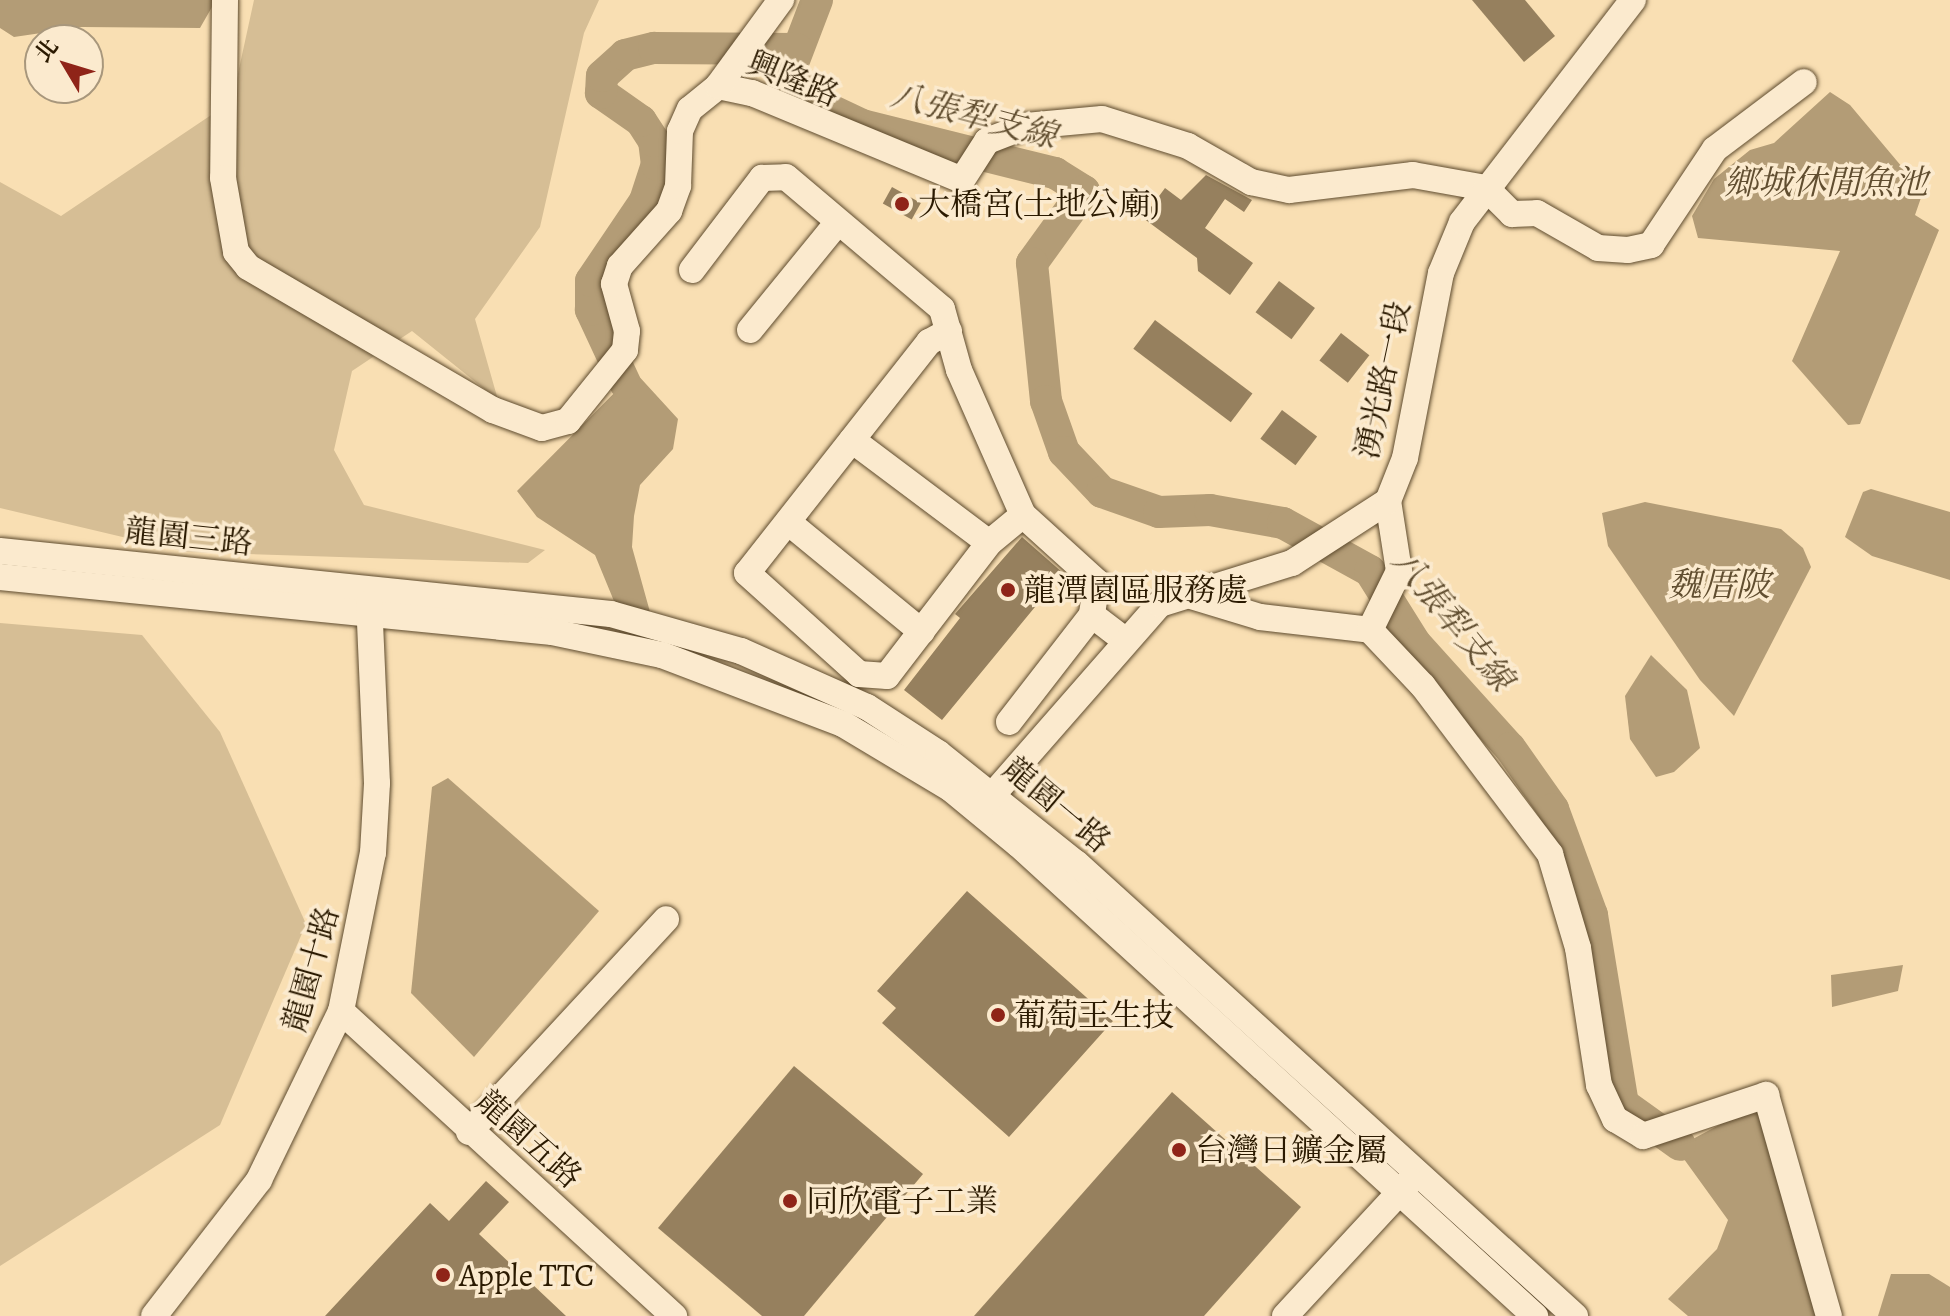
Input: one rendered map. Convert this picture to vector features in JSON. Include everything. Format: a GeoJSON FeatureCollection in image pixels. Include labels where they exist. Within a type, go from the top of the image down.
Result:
{"type":"FeatureCollection","features":[{"type":"Feature","properties":{"kind":"street","name":"興隆路"},"geometry":{"type":"LineString","coordinates":[[225,0],[223,178],[236,252],[248,267],[493,410],[542,428],[568,421],[625,350],[614,284],[620,266],[669,211],[678,186],[680,131],[690,109],[718,86],[752,93],[962,180],[987,141],[1026,126],[1102,119],[1188,146],[1251,182],[1289,190],[1413,175],[1486,188]]}},
{"type":"Feature","properties":{"kind":"street"},"geometry":{"type":"LineString","coordinates":[[718,86],[739,64],[781,0]]}},
{"type":"Feature","properties":{"kind":"street","name":"湧光路一段"},"geometry":{"type":"LineString","coordinates":[[986,803],[1160,604],[1292,563],[1388,501],[1405,458],[1441,273],[1486,188],[1633,0]]}},
{"type":"Feature","properties":{"kind":"street"},"geometry":{"type":"LineString","coordinates":[[1486,188],[1512,214],[1537,213],[1598,248],[1651,245],[1697,167],[1804,82]]}},
{"type":"Feature","properties":{"kind":"street"},"geometry":{"type":"LineString","coordinates":[[692,270],[762,178],[786,177],[942,309],[1023,515],[1097,582],[1092,615],[1009,722]]}},
{"type":"Feature","properties":{"kind":"street"},"geometry":{"type":"LineString","coordinates":[[750,330],[838,222]]}},
{"type":"Feature","properties":{"kind":"street"},"geometry":{"type":"LineString","coordinates":[[949,331],[929,342],[747,573],[859,674],[887,676],[989,543],[1023,515]]}},
{"type":"Feature","properties":{"kind":"street"},"geometry":{"type":"LineString","coordinates":[[852,440],[989,543]]}},
{"type":"Feature","properties":{"kind":"street"},"geometry":{"type":"LineString","coordinates":[[1370,630],[1399,571],[1388,501]]}},
{"type":"Feature","properties":{"kind":"street"},"geometry":{"type":"LineString","coordinates":[[788,522],[922,632]]}},
{"type":"Feature","properties":{"kind":"street","name":"龍園三路"},"geometry":{"type":"LineString","coordinates":[[0,551],[370,591]]}},
{"type":"Feature","properties":{"kind":"street","name":"龍園三路"},"geometry":{"type":"LineString","coordinates":[[0,577],[367,619]]}},
{"type":"Feature","properties":{"kind":"street","name":"龍園十路"},"geometry":{"type":"LineString","coordinates":[[154,1316],[259,1180],[341,1011],[362,926],[377,783],[367,619],[370,591]]}},
{"type":"Feature","properties":{"kind":"street","name":"龍園一路"},"geometry":{"type":"LineString","coordinates":[[370,591],[536,601],[704,639],[867,707],[986,803],[1419,1171],[1575,1316]]}},
{"type":"Feature","properties":{"kind":"street"},"geometry":{"type":"LineString","coordinates":[[1188,595],[1260,617],[1370,630],[1423,686],[1550,854],[1578,948],[1599,1085],[1615,1119],[1643,1136],[1684,1127],[1749,1097],[1771,1101],[1829,1316]]}},
{"type":"Feature","properties":{"kind":"street"},"geometry":{"type":"LineString","coordinates":[[1092,615],[1126,641]]}},
{"type":"Feature","properties":{"kind":"street","name":"龍園一路"},"geometry":{"type":"LineString","coordinates":[[367,619],[552,632],[662,655],[843,724],[986,803],[1535,1316]]}},
{"type":"Feature","properties":{"kind":"street"},"geometry":{"type":"LineString","coordinates":[[469,1132],[666,919]]}},
{"type":"Feature","properties":{"kind":"street","name":"龍園五路"},"geometry":{"type":"LineString","coordinates":[[341,1011],[469,1132],[674,1316]]}},
{"type":"Feature","properties":{"kind":"street"},"geometry":{"type":"LineString","coordinates":[[1285,1316],[1419,1171]]}},
{"type":"Feature","properties":{"kind":"shaded area"},"geometry":{"type":"Polygon","coordinates":[[[254,0],[599,0],[584,33],[540,227],[475,319],[498,400],[412,331],[352,371],[334,450],[364,505],[545,550],[528,563],[186,552],[0,508],[0,182],[61,216],[232,101],[254,0]]]}},
{"type":"Feature","properties":{"kind":"shaded area"},"geometry":{"type":"Polygon","coordinates":[[[0,623],[142,635],[220,732],[306,924],[220,1125],[0,1266],[0,623]]]}},
{"type":"Feature","properties":{"kind":"water"},"geometry":{"type":"Polygon","coordinates":[[[0,0],[216,0],[200,28],[24,24],[24,36],[14,37],[0,28],[0,0]]]}},
{"type":"Feature","properties":{"kind":"water","name":"鄉城休閒魚池"},"geometry":{"type":"Polygon","coordinates":[[[1830,92],[1850,105],[1923,192],[1915,215],[1939,230],[1860,424],[1848,425],[1792,361],[1840,251],[1698,238],[1692,216],[1714,179],[1750,150],[1774,143],[1830,92]]]}},
{"type":"Feature","properties":{"kind":"water"},"geometry":{"type":"Polygon","coordinates":[[[635,372],[678,419],[673,449],[640,485],[634,516],[632,547],[650,612],[616,606],[595,555],[537,517],[517,491],[635,372]]]}},
{"type":"Feature","properties":{"kind":"water"},"geometry":{"type":"Polygon","coordinates":[[[1871,489],[1950,512],[1950,580],[1872,556],[1845,537],[1863,492],[1871,489]]]}},
{"type":"Feature","properties":{"kind":"water","name":"魏厝陂"},"geometry":{"type":"Polygon","coordinates":[[[1645,502],[1781,529],[1803,548],[1811,567],[1734,716],[1700,680],[1608,546],[1602,513],[1645,502]]]}},
{"type":"Feature","properties":{"kind":"water"},"geometry":{"type":"Polygon","coordinates":[[[1651,655],[1687,690],[1700,748],[1674,772],[1656,777],[1630,739],[1625,696],[1651,655]]]}},
{"type":"Feature","properties":{"kind":"water"},"geometry":{"type":"Polygon","coordinates":[[[448,778],[599,911],[474,1057],[411,993],[432,787],[448,778]]]}},
{"type":"Feature","properties":{"kind":"water"},"geometry":{"type":"Polygon","coordinates":[[[1903,965],[1898,991],[1832,1007],[1831,975],[1903,965]]]}},
{"type":"Feature","properties":{"kind":"water"},"geometry":{"type":"Polygon","coordinates":[[[1762,1102],[1820,1316],[1688,1316],[1668,1299],[1717,1249],[1728,1220],[1676,1148],[1762,1102]]]}},
{"type":"Feature","properties":{"kind":"water"},"geometry":{"type":"Polygon","coordinates":[[[1891,1274],[1929,1274],[1950,1287],[1950,1316],[1878,1316],[1891,1274]]]}},
{"type":"Feature","properties":{"kind":"building"},"geometry":{"type":"Polygon","coordinates":[[[1472,0],[1525,0],[1555,36],[1524,62],[1472,0]]]}},
{"type":"Feature","properties":{"kind":"building"},"geometry":{"type":"Polygon","coordinates":[[[1206,175],[1252,200],[1244,212],[1225,199],[1205,228],[1253,263],[1230,295],[1198,271],[1197,258],[1143,218],[1165,188],[1181,200],[1206,175]]]}},
{"type":"Feature","properties":{"kind":"building","name":"大橋宮(土地公廟)"},"geometry":{"type":"Polygon","coordinates":[[[892,187],[921,203],[912,220],[883,204],[892,187]]]}},
{"type":"Feature","properties":{"kind":"building"},"geometry":{"type":"Polygon","coordinates":[[[1279,281],[1315,308],[1291,339],[1256,312],[1279,281]]]}},
{"type":"Feature","properties":{"kind":"building"},"geometry":{"type":"Polygon","coordinates":[[[1155,320],[1252,393],[1231,422],[1133,349],[1155,320]]]}},
{"type":"Feature","properties":{"kind":"building"},"geometry":{"type":"Polygon","coordinates":[[[1341,333],[1369,355],[1348,383],[1319,361],[1341,333]]]}},
{"type":"Feature","properties":{"kind":"building"},"geometry":{"type":"Polygon","coordinates":[[[1282,410],[1317,436],[1295,465],[1260,439],[1282,410]]]}},
{"type":"Feature","properties":{"kind":"building"},"geometry":{"type":"Polygon","coordinates":[[[1022,537],[1063,573],[942,720],[904,690],[960,618],[955,614],[1022,537]]]}},
{"type":"Feature","properties":{"kind":"building","name":"葡萄王生技"},"geometry":{"type":"Polygon","coordinates":[[[967,891],[1113,1021],[1009,1137],[882,1023],[896,1008],[877,991],[967,891]]]}},
{"type":"Feature","properties":{"kind":"building","name":"同欣電子工業"},"geometry":{"type":"Polygon","coordinates":[[[794,1066],[923,1174],[804,1316],[762,1316],[658,1228],[794,1066]]]}},
{"type":"Feature","properties":{"kind":"building","name":"台灣日鑛金屬"},"geometry":{"type":"Polygon","coordinates":[[[1172,1092],[1301,1207],[1204,1316],[974,1316],[1172,1092]]]}},
{"type":"Feature","properties":{"kind":"building","name":"Apple TTC"},"geometry":{"type":"Polygon","coordinates":[[[486,1181],[509,1202],[479,1234],[566,1316],[325,1316],[430,1203],[449,1221],[486,1181]]]}},
{"type":"Feature","properties":{"kind":"waterway","name":"八張犁支線"},"geometry":{"type":"LineString","coordinates":[[817,0],[791,68],[807,99],[862,125],[1055,173],[1084,191],[1032,263],[1046,401],[1064,452],[1102,492],[1159,512],[1210,510],[1283,523],[1370,571],[1415,643],[1510,748],[1553,809],[1592,915],[1623,1104],[1680,1145]]}},
{"type":"Feature","properties":{"kind":"waterway"},"geometry":{"type":"LineString","coordinates":[[625,383],[591,310],[591,281],[645,201],[657,165],[654,141],[641,121],[601,93],[602,76],[625,55],[654,48],[797,49]]}},
{"type":"Feature","properties":{"kind":"place","name":"大橋宮(土地公廟)"},"geometry":{"type":"Point","coordinates":[902,204]}},
{"type":"Feature","properties":{"kind":"place","name":"龍潭園區服務處"},"geometry":{"type":"Point","coordinates":[1008,590]}},
{"type":"Feature","properties":{"kind":"place","name":"葡萄王生技"},"geometry":{"type":"Point","coordinates":[998,1015]}},
{"type":"Feature","properties":{"kind":"place","name":"台灣日鑛金屬"},"geometry":{"type":"Point","coordinates":[1179,1150]}},
{"type":"Feature","properties":{"kind":"place","name":"同欣電子工業"},"geometry":{"type":"Point","coordinates":[790,1201]}},
{"type":"Feature","properties":{"kind":"place","name":"Apple TTC"},"geometry":{"type":"Point","coordinates":[443,1275]}}]}
